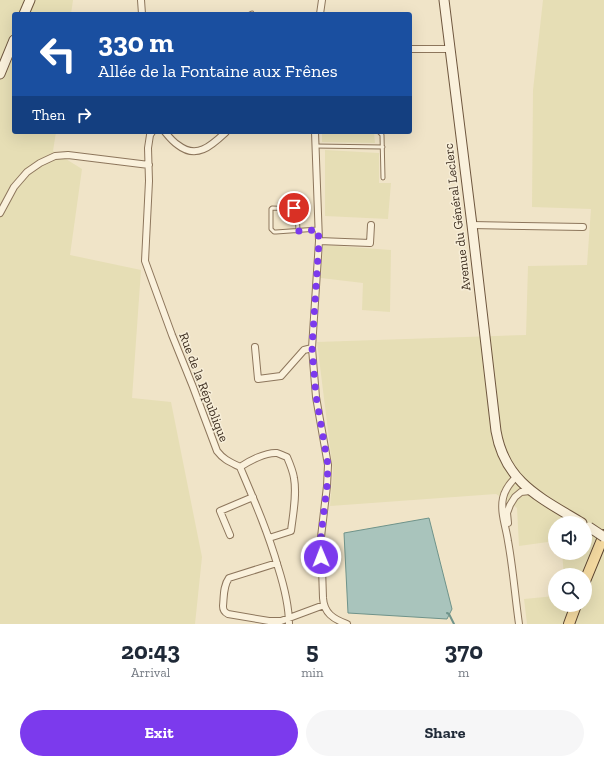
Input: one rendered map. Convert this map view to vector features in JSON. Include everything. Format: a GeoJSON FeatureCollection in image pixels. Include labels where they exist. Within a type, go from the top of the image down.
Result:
{"type":"FeatureCollection","features":[{"type":"Feature","properties":{"kind":"main road"},"geometry":{"type":"LineString","coordinates":[[25,12],[30,0]]}},
{"type":"Feature","properties":{"kind":"main road","name":"Avenue du Général Leclerc"},"geometry":{"type":"LineString","coordinates":[[444,0],[496,431],[501,452],[518,479],[530,491],[570,516]]}},
{"type":"Feature","properties":{"kind":"main road"},"geometry":{"type":"LineString","coordinates":[[0,74],[12,45]]}},
{"type":"Feature","properties":{"kind":"main road","name":"Avenue du Général Leclerc"},"geometry":{"type":"LineString","coordinates":[[592,529],[604,536]]}},
{"type":"Feature","properties":{"kind":"main road"},"geometry":{"type":"LineString","coordinates":[[590,568],[604,536]]}},
{"type":"Feature","properties":{"kind":"main road"},"geometry":{"type":"LineString","coordinates":[[568,624],[573,612]]}},
{"type":"Feature","properties":{"kind":"street"},"geometry":{"type":"LineString","coordinates":[[141,0],[142,12]]}},
{"type":"Feature","properties":{"kind":"street"},"geometry":{"type":"LineString","coordinates":[[320,12],[322,0]]}},
{"type":"Feature","properties":{"kind":"street"},"geometry":{"type":"LineString","coordinates":[[412,49],[450,49]]}},
{"type":"Feature","properties":{"kind":"street"},"geometry":{"type":"LineString","coordinates":[[0,212],[14,188],[27,172],[40,163],[55,156],[68,155],[149,165],[148,148],[151,134]]}},
{"type":"Feature","properties":{"kind":"street"},"geometry":{"type":"LineString","coordinates":[[167,134],[179,146],[195,152],[206,148],[224,134]]}},
{"type":"Feature","properties":{"kind":"street"},"geometry":{"type":"LineString","coordinates":[[315,134],[319,241],[312,348],[316,396],[328,465],[321,536],[321,566],[324,605],[326,610],[336,619],[347,624]]}},
{"type":"Feature","properties":{"kind":"street","name":"Rue de la République"},"geometry":{"type":"LineString","coordinates":[[149,165],[150,181],[145,261],[217,451],[222,457],[240,467]]}},
{"type":"Feature","properties":{"kind":"street"},"geometry":{"type":"LineString","coordinates":[[472,224],[583,227]]}},
{"type":"Feature","properties":{"kind":"street"},"geometry":{"type":"LineString","coordinates":[[319,241],[370,243],[371,225]]}},
{"type":"Feature","properties":{"kind":"street"},"geometry":{"type":"LineString","coordinates":[[255,347],[258,378],[281,376],[304,350],[312,348]]}},
{"type":"Feature","properties":{"kind":"street"},"geometry":{"type":"LineString","coordinates":[[270,538],[290,530],[295,495],[292,468],[287,457],[278,453],[264,455],[251,460],[240,467],[270,538],[285,590],[289,621]]}},
{"type":"Feature","properties":{"kind":"street"},"geometry":{"type":"LineString","coordinates":[[518,479],[509,484],[503,499],[504,517],[519,624]]}},
{"type":"Feature","properties":{"kind":"street"},"geometry":{"type":"LineString","coordinates":[[508,540],[507,513],[510,505],[515,497],[521,492],[530,491]]}},
{"type":"Feature","properties":{"kind":"street"},"geometry":{"type":"LineString","coordinates":[[230,535],[220,510],[253,497]]}},
{"type":"Feature","properties":{"kind":"street"},"geometry":{"type":"LineString","coordinates":[[277,563],[229,578],[225,586],[223,609],[225,613],[269,621],[289,621],[324,605]]}},
{"type":"Feature","properties":{"kind":"lane"},"geometry":{"type":"LineString","coordinates":[[381,134],[383,147],[383,178]]}},
{"type":"Feature","properties":{"kind":"lane"},"geometry":{"type":"LineString","coordinates":[[315,146],[383,147]]}},
{"type":"Feature","properties":{"kind":"lane"},"geometry":{"type":"LineString","coordinates":[[298,231],[296,209],[271,209],[271,229],[276,232],[298,231],[318,230]]}},
{"type":"Feature","properties":{"kind":"shaded area"},"geometry":{"type":"Polygon","coordinates":[[[0,0],[73,0],[71,12],[12,12],[12,134],[56,134],[53,151],[82,169],[70,255],[141,270],[132,398],[171,402],[202,557],[195,624],[0,624],[0,0]]]}},
{"type":"Feature","properties":{"kind":"shaded area"},"geometry":{"type":"Polygon","coordinates":[[[543,0],[604,0],[604,624],[527,624],[524,599],[548,597],[548,612],[592,612],[592,568],[563,568],[563,560],[592,560],[592,516],[548,516],[548,542],[519,546],[517,508],[496,494],[330,506],[333,471],[317,342],[526,335],[528,266],[587,265],[591,209],[532,207],[533,90],[543,0]]]}},
{"type":"Feature","properties":{"kind":"shaded area"},"geometry":{"type":"Polygon","coordinates":[[[322,134],[374,134],[375,143],[322,142],[322,134]]]}},
{"type":"Feature","properties":{"kind":"shaded area"},"geometry":{"type":"Polygon","coordinates":[[[325,150],[379,153],[379,183],[391,183],[388,219],[325,216],[325,150]]]}},
{"type":"Feature","properties":{"kind":"shaded area"},"geometry":{"type":"Polygon","coordinates":[[[323,245],[391,250],[390,312],[362,310],[363,283],[321,278],[323,245]]]}},
{"type":"Feature","properties":{"kind":"water"},"geometry":{"type":"Polygon","coordinates":[[[429,518],[452,609],[447,619],[348,613],[344,533],[429,518]]]}},
{"type":"Feature","properties":{"kind":"waterway"},"geometry":{"type":"LineString","coordinates":[[447,613],[454,624]]}},
{"type":"Feature","properties":{"kind":"route"},"geometry":{"type":"LineString","coordinates":[[294,208],[297,211],[298,231],[318,230],[319,241],[312,348],[316,396],[328,465],[321,536],[321,557]]}}]}
